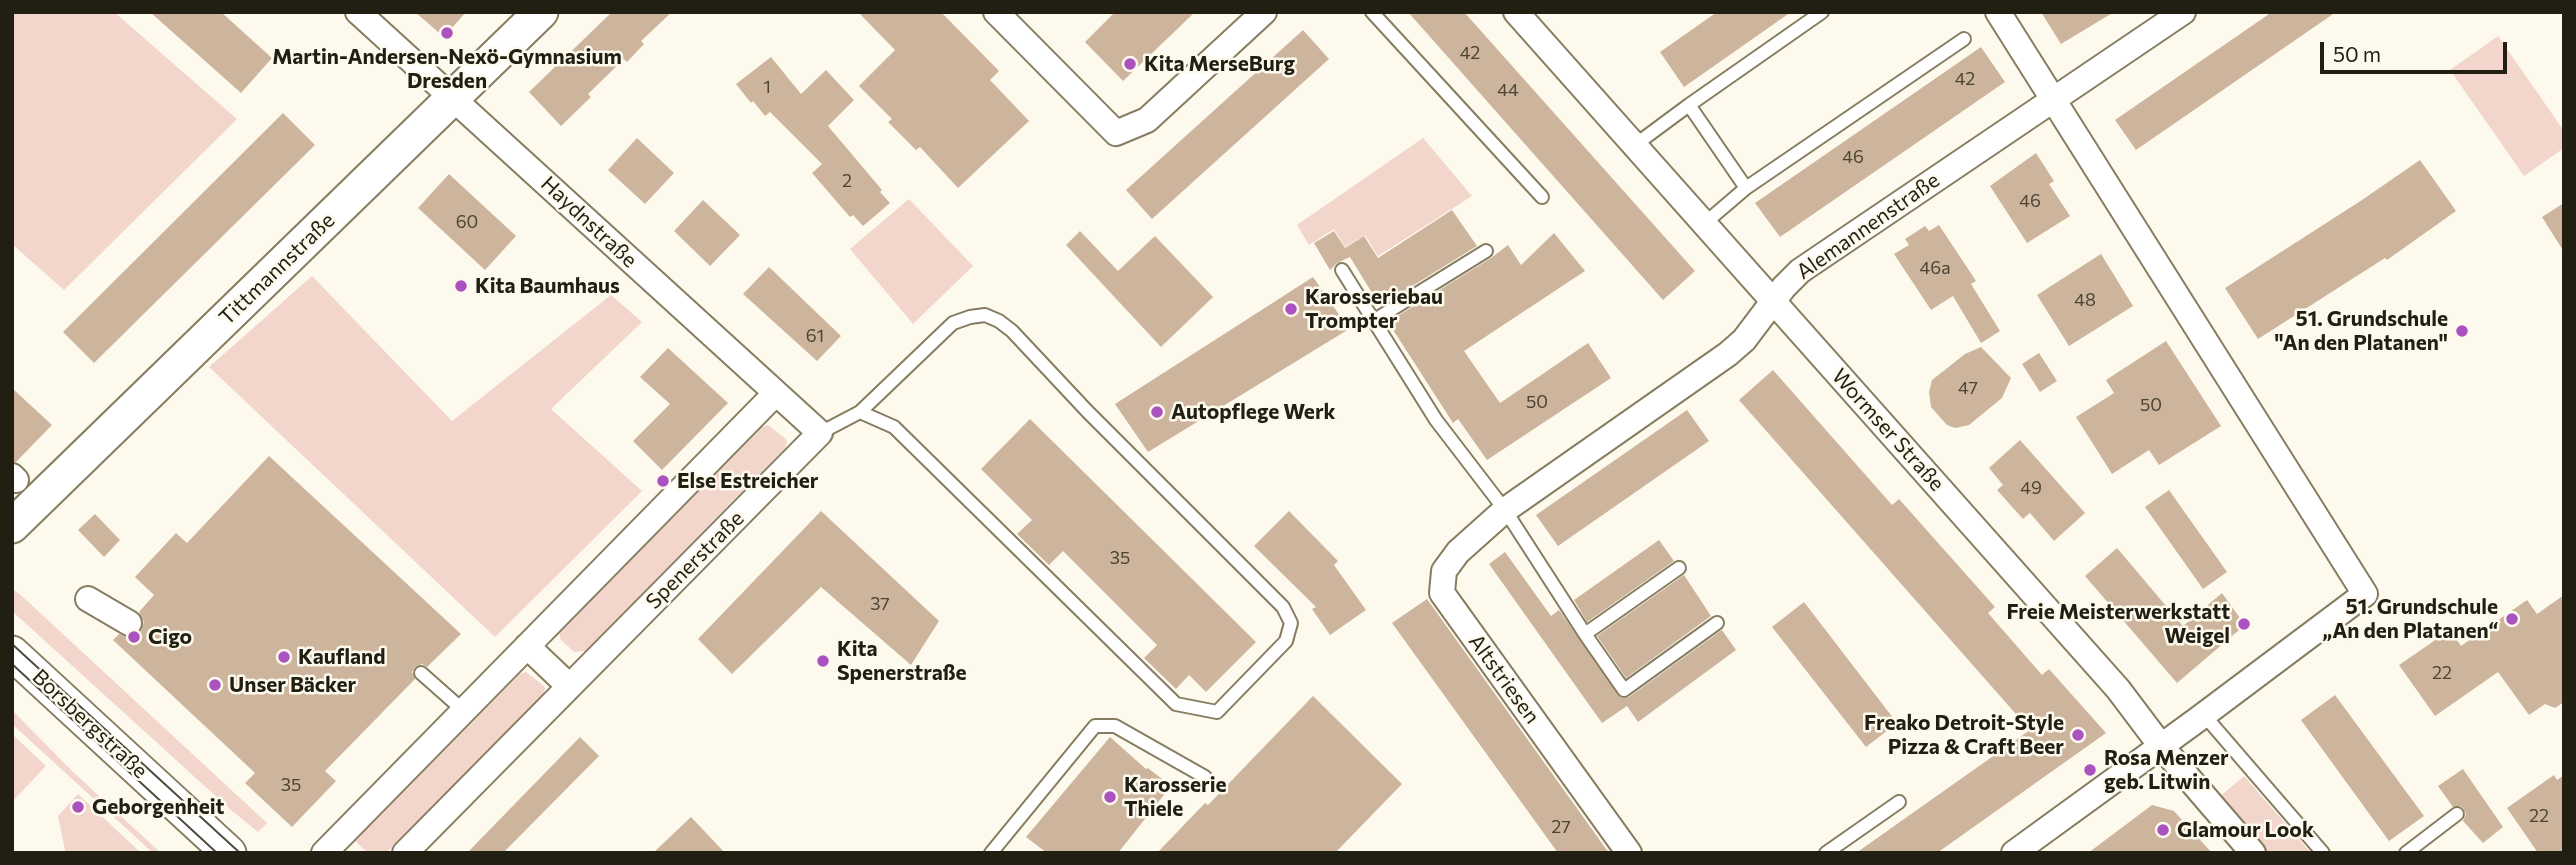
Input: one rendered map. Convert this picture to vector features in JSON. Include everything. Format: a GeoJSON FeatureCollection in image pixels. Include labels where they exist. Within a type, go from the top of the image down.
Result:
{"type":"FeatureCollection","features":[{"type":"Feature","properties":{"kind":"street","name":"Haydnstraße"},"geometry":{"type":"LineString","coordinates":[[358,12],[820,433]]}},
{"type":"Feature","properties":{"kind":"street","name":"Tittmannstraße"},"geometry":{"type":"LineString","coordinates":[[12,526],[541,12]]}},
{"type":"Feature","properties":{"kind":"street"},"geometry":{"type":"LineString","coordinates":[[996,12],[1116,133],[1147,120],[1264,12]]}},
{"type":"Feature","properties":{"kind":"street","name":"Wormser Straße"},"geometry":{"type":"LineString","coordinates":[[1516,12],[2118,689],[2161,746],[2253,853]]}},
{"type":"Feature","properties":{"kind":"street"},"geometry":{"type":"LineString","coordinates":[[1998,12],[2365,594],[2014,853]]}},
{"type":"Feature","properties":{"kind":"street","name":"Alemannenstraße"},"geometry":{"type":"LineString","coordinates":[[1505,510],[1728,354],[1757,324],[1800,271],[2183,12]]}},
{"type":"Feature","properties":{"kind":"street"},"geometry":{"type":"LineString","coordinates":[[324,853],[776,393]]}},
{"type":"Feature","properties":{"kind":"street","name":"Spenerstraße"},"geometry":{"type":"LineString","coordinates":[[405,853],[820,433]]}},
{"type":"Feature","properties":{"kind":"street","name":"Altstriesen"},"geometry":{"type":"LineString","coordinates":[[1505,510],[1458,552],[1444,571],[1442,593],[1629,853]]}},
{"type":"Feature","properties":{"kind":"street"},"geometry":{"type":"LineString","coordinates":[[88,598],[129,623]]}},
{"type":"Feature","properties":{"kind":"street"},"geometry":{"type":"LineString","coordinates":[[527,646],[569,686]]}},
{"type":"Feature","properties":{"kind":"street","name":"Borsbergstraße"},"geometry":{"type":"LineString","coordinates":[[12,653],[229,853]]}},
{"type":"Feature","properties":{"kind":"lane"},"geometry":{"type":"LineString","coordinates":[[1372,12],[1542,197]]}},
{"type":"Feature","properties":{"kind":"lane"},"geometry":{"type":"LineString","coordinates":[[1635,145],[1822,12]]}},
{"type":"Feature","properties":{"kind":"lane"},"geometry":{"type":"LineString","coordinates":[[1705,223],[1746,188],[1964,39]]}},
{"type":"Feature","properties":{"kind":"lane"},"geometry":{"type":"LineString","coordinates":[[1689,105],[1746,188]]}},
{"type":"Feature","properties":{"kind":"lane"},"geometry":{"type":"LineString","coordinates":[[1373,321],[1486,251]]}},
{"type":"Feature","properties":{"kind":"lane"},"geometry":{"type":"LineString","coordinates":[[1342,270],[1436,420],[1505,510],[1624,690],[1717,623]]}},
{"type":"Feature","properties":{"kind":"lane"},"geometry":{"type":"LineString","coordinates":[[820,433],[860,412],[953,323],[985,315],[999,321],[1013,331],[1087,411],[1283,607],[1291,623],[1286,641],[1217,712],[1176,704],[894,427],[860,412]]}},
{"type":"Feature","properties":{"kind":"lane"},"geometry":{"type":"LineString","coordinates":[[1585,634],[1679,568]]}},
{"type":"Feature","properties":{"kind":"lane"},"geometry":{"type":"LineString","coordinates":[[421,673],[464,711]]}},
{"type":"Feature","properties":{"kind":"lane"},"geometry":{"type":"LineString","coordinates":[[2204,715],[2323,853]]}},
{"type":"Feature","properties":{"kind":"lane"},"geometry":{"type":"LineString","coordinates":[[991,853],[1004,841],[1095,726],[1115,726],[1205,777]]}},
{"type":"Feature","properties":{"kind":"lane"},"geometry":{"type":"LineString","coordinates":[[1826,853],[1899,802]]}},
{"type":"Feature","properties":{"kind":"lane"},"geometry":{"type":"LineString","coordinates":[[2406,853],[2457,814]]}},
{"type":"Feature","properties":{"kind":"shaded area"},"geometry":{"type":"Polygon","coordinates":[[[12,12],[114,12],[237,119],[64,290],[12,244],[12,12]]]}},
{"type":"Feature","properties":{"kind":"shaded area"},"geometry":{"type":"Polygon","coordinates":[[[2498,36],[2564,131],[2564,148],[2524,176],[2450,70],[2498,36]]]}},
{"type":"Feature","properties":{"kind":"shaded area"},"geometry":{"type":"Polygon","coordinates":[[[1423,138],[1472,196],[1378,256],[1365,235],[1345,247],[1334,229],[1309,245],[1297,225],[1423,138]]]}},
{"type":"Feature","properties":{"kind":"shaded area"},"geometry":{"type":"Polygon","coordinates":[[[909,199],[973,266],[913,324],[850,249],[909,199]]]}},
{"type":"Feature","properties":{"kind":"shaded area"},"geometry":{"type":"Polygon","coordinates":[[[312,276],[452,421],[611,295],[642,322],[551,409],[642,491],[495,637],[209,367],[312,276]]]}},
{"type":"Feature","properties":{"kind":"shaded area"},"geometry":{"type":"Polygon","coordinates":[[[768,425],[786,439],[785,448],[585,651],[574,652],[561,640],[561,629],[762,427],[768,425]]]}},
{"type":"Feature","properties":{"kind":"shaded area"},"geometry":{"type":"Polygon","coordinates":[[[12,588],[267,823],[258,832],[231,810],[12,611],[12,588]]]}},
{"type":"Feature","properties":{"kind":"shaded area"},"geometry":{"type":"Polygon","coordinates":[[[526,672],[544,686],[543,695],[386,853],[368,853],[355,841],[520,674],[526,672]]]}},
{"type":"Feature","properties":{"kind":"shaded area"},"geometry":{"type":"Polygon","coordinates":[[[12,710],[72,771],[161,853],[153,853],[12,724],[12,710]]]}},
{"type":"Feature","properties":{"kind":"shaded area"},"geometry":{"type":"Polygon","coordinates":[[[12,734],[46,766],[12,802],[12,734]]]}},
{"type":"Feature","properties":{"kind":"shaded area"},"geometry":{"type":"Polygon","coordinates":[[[2244,776],[2311,853],[2266,853],[2218,798],[2244,776]]]}},
{"type":"Feature","properties":{"kind":"shaded area"},"geometry":{"type":"Polygon","coordinates":[[[78,794],[141,853],[64,853],[58,816],[78,794]]]}},
{"type":"Feature","properties":{"kind":"building"},"geometry":{"type":"Polygon","coordinates":[[[150,12],[221,12],[272,58],[241,93],[150,12]]]}},
{"type":"Feature","properties":{"kind":"building"},"geometry":{"type":"Polygon","coordinates":[[[415,12],[466,12],[444,37],[415,12]]]}},
{"type":"Feature","properties":{"kind":"building"},"geometry":{"type":"Polygon","coordinates":[[[612,12],[672,12],[641,41],[644,44],[627,62],[624,59],[588,94],[591,97],[561,126],[529,92],[612,12]]]}},
{"type":"Feature","properties":{"kind":"building"},"geometry":{"type":"Polygon","coordinates":[[[858,12],[941,12],[999,71],[990,80],[1029,121],[958,188],[920,147],[916,150],[888,122],[892,119],[859,86],[895,50],[858,12]]]}},
{"type":"Feature","properties":{"kind":"building"},"geometry":{"type":"Polygon","coordinates":[[[1115,12],[1195,12],[1123,81],[1085,42],[1115,12]]]}},
{"type":"Feature","properties":{"kind":"building"},"geometry":{"type":"Polygon","coordinates":[[[1408,12],[1464,12],[1695,271],[1663,300],[1408,12]]]}},
{"type":"Feature","properties":{"kind":"building"},"geometry":{"type":"Polygon","coordinates":[[[1717,12],[1791,12],[1684,87],[1660,52],[1717,12]]]}},
{"type":"Feature","properties":{"kind":"building"},"geometry":{"type":"Polygon","coordinates":[[[2041,12],[2114,12],[2061,44],[2041,12]]]}},
{"type":"Feature","properties":{"kind":"building"},"geometry":{"type":"Polygon","coordinates":[[[2272,12],[2336,12],[2136,150],[2115,120],[2272,12]]]}},
{"type":"Feature","properties":{"kind":"building"},"geometry":{"type":"Polygon","coordinates":[[[1303,30],[1329,59],[1152,219],[1126,190],[1303,30]]]}},
{"type":"Feature","properties":{"kind":"building"},"geometry":{"type":"Polygon","coordinates":[[[1981,47],[2005,82],[1780,237],[1755,203],[1981,47]]]}},
{"type":"Feature","properties":{"kind":"building"},"geometry":{"type":"Polygon","coordinates":[[[771,57],[801,94],[826,70],[854,100],[828,126],[890,203],[863,226],[853,215],[850,217],[812,173],[822,164],[770,112],[765,116],[753,101],[751,103],[736,84],[771,57]]]}},
{"type":"Feature","properties":{"kind":"building"},"geometry":{"type":"Polygon","coordinates":[[[283,113],[315,145],[94,363],[63,332],[283,113]]]}},
{"type":"Feature","properties":{"kind":"building"},"geometry":{"type":"Polygon","coordinates":[[[637,138],[674,173],[645,204],[608,170],[637,138]]]}},
{"type":"Feature","properties":{"kind":"building"},"geometry":{"type":"Polygon","coordinates":[[[2036,153],[2054,181],[2049,184],[2070,216],[2027,243],[1990,186],[2036,153]]]}},
{"type":"Feature","properties":{"kind":"building"},"geometry":{"type":"Polygon","coordinates":[[[2420,160],[2456,211],[2387,260],[2385,258],[2258,339],[2225,288],[2420,160]]]}},
{"type":"Feature","properties":{"kind":"building"},"geometry":{"type":"Polygon","coordinates":[[[449,174],[516,236],[485,270],[418,208],[449,174]]]}},
{"type":"Feature","properties":{"kind":"building"},"geometry":{"type":"Polygon","coordinates":[[[703,200],[740,235],[710,266],[674,231],[703,200]]]}},
{"type":"Feature","properties":{"kind":"building"},"geometry":{"type":"Polygon","coordinates":[[[2564,203],[2564,252],[2542,217],[2564,203]]]}},
{"type":"Feature","properties":{"kind":"building"},"geometry":{"type":"Polygon","coordinates":[[[1452,210],[1477,246],[1380,306],[1350,257],[1330,270],[1314,243],[1334,231],[1345,248],[1364,236],[1378,258],[1452,210]]]}},
{"type":"Feature","properties":{"kind":"building"},"geometry":{"type":"Polygon","coordinates":[[[1939,225],[1976,281],[1971,284],[2000,331],[1981,343],[1953,296],[1931,310],[1894,254],[1909,245],[1905,239],[1925,226],[1929,231],[1939,225]]]}},
{"type":"Feature","properties":{"kind":"building"},"geometry":{"type":"Polygon","coordinates":[[[1080,231],[1118,271],[1155,236],[1213,297],[1161,347],[1066,245],[1080,231]]]}},
{"type":"Feature","properties":{"kind":"building"},"geometry":{"type":"Polygon","coordinates":[[[1554,233],[1585,271],[1464,351],[1500,403],[1588,343],[1611,378],[1487,460],[1458,419],[1453,423],[1388,322],[1508,245],[1521,265],[1554,233]]]}},
{"type":"Feature","properties":{"kind":"building"},"geometry":{"type":"Polygon","coordinates":[[[2101,254],[2133,306],[2069,346],[2037,295],[2101,254]]]}},
{"type":"Feature","properties":{"kind":"building"},"geometry":{"type":"Polygon","coordinates":[[[769,267],[841,336],[817,361],[743,294],[769,267]]]}},
{"type":"Feature","properties":{"kind":"building"},"geometry":{"type":"Polygon","coordinates":[[[1313,277],[1349,329],[1148,452],[1115,404],[1313,277]]]}},
{"type":"Feature","properties":{"kind":"building"},"geometry":{"type":"Polygon","coordinates":[[[2166,341],[2221,426],[2159,465],[2149,450],[2112,474],[2076,417],[2114,393],[2106,380],[2166,341]]]}},
{"type":"Feature","properties":{"kind":"building"},"geometry":{"type":"Polygon","coordinates":[[[1981,347],[2011,378],[2002,398],[1969,425],[1955,428],[1947,425],[1931,407],[1929,392],[1932,380],[1965,354],[1981,347]]]}},
{"type":"Feature","properties":{"kind":"building"},"geometry":{"type":"Polygon","coordinates":[[[668,348],[728,403],[662,470],[633,441],[670,404],[640,377],[668,348]]]}},
{"type":"Feature","properties":{"kind":"building"},"geometry":{"type":"Polygon","coordinates":[[[2039,353],[2057,381],[2040,392],[2022,364],[2039,353]]]}},
{"type":"Feature","properties":{"kind":"building"},"geometry":{"type":"Polygon","coordinates":[[[1773,370],[1892,505],[1899,499],[1995,607],[1988,613],[2042,675],[2049,669],[2106,733],[1937,853],[1856,853],[2030,730],[1739,400],[1773,370]]]}},
{"type":"Feature","properties":{"kind":"building"},"geometry":{"type":"Polygon","coordinates":[[[12,388],[52,425],[16,462],[12,462],[12,388]]]}},
{"type":"Feature","properties":{"kind":"building"},"geometry":{"type":"Polygon","coordinates":[[[1687,410],[1709,441],[1558,546],[1536,515],[1687,410]]]}},
{"type":"Feature","properties":{"kind":"building"},"geometry":{"type":"Polygon","coordinates":[[[1030,419],[1256,642],[1206,692],[1189,675],[1176,689],[1144,658],[1157,645],[1063,551],[1049,565],[1017,534],[1032,520],[981,469],[1030,419]]]}},
{"type":"Feature","properties":{"kind":"building"},"geometry":{"type":"Polygon","coordinates":[[[2020,440],[2085,513],[2054,541],[2030,513],[2023,519],[1997,490],[2003,485],[1989,468],[2020,440]]]}},
{"type":"Feature","properties":{"kind":"building","name":"Kaufland"},"geometry":{"type":"Polygon","coordinates":[[[269,456],[461,634],[427,667],[422,664],[415,667],[412,672],[415,679],[325,771],[336,781],[292,827],[245,783],[255,773],[113,640],[119,634],[130,638],[141,631],[144,622],[139,612],[154,595],[135,577],[176,533],[187,543],[269,456]]]}},
{"type":"Feature","properties":{"kind":"building"},"geometry":{"type":"Polygon","coordinates":[[[2169,490],[2227,572],[2203,589],[2145,507],[2169,490]]]}},
{"type":"Feature","properties":{"kind":"building"},"geometry":{"type":"Polygon","coordinates":[[[821,511],[939,621],[911,665],[821,587],[732,674],[698,639],[821,511]]]}},
{"type":"Feature","properties":{"kind":"building"},"geometry":{"type":"Polygon","coordinates":[[[1289,511],[1338,561],[1334,565],[1366,610],[1330,635],[1312,609],[1316,607],[1254,546],[1289,511]]]}},
{"type":"Feature","properties":{"kind":"building"},"geometry":{"type":"Polygon","coordinates":[[[95,514],[120,540],[104,557],[78,530],[95,514]]]}},
{"type":"Feature","properties":{"kind":"building"},"geometry":{"type":"Polygon","coordinates":[[[1659,540],[1674,561],[1587,622],[1574,600],[1659,540]]]}},
{"type":"Feature","properties":{"kind":"building"},"geometry":{"type":"Polygon","coordinates":[[[2117,548],[2183,626],[2222,593],[2245,625],[2177,683],[2085,576],[2117,548]]]}},
{"type":"Feature","properties":{"kind":"building"},"geometry":{"type":"Polygon","coordinates":[[[1505,552],[1551,616],[1559,610],[1621,698],[1629,697],[1722,630],[1736,650],[1638,722],[1627,706],[1602,723],[1489,564],[1505,552]]]}},
{"type":"Feature","properties":{"kind":"building"},"geometry":{"type":"Polygon","coordinates":[[[1684,575],[1711,616],[1626,678],[1597,636],[1684,575]]]}},
{"type":"Feature","properties":{"kind":"building"},"geometry":{"type":"Polygon","coordinates":[[[2564,595],[2564,702],[2555,708],[2545,704],[2529,715],[2498,672],[2435,716],[2399,665],[2450,630],[2461,646],[2527,600],[2537,614],[2564,595]]]}},
{"type":"Feature","properties":{"kind":"building"},"geometry":{"type":"Polygon","coordinates":[[[1427,599],[1609,853],[1558,853],[1392,623],[1427,599]]]}},
{"type":"Feature","properties":{"kind":"building"},"geometry":{"type":"Polygon","coordinates":[[[1804,602],[1897,723],[1866,747],[1772,627],[1804,602]]]}},
{"type":"Feature","properties":{"kind":"building"},"geometry":{"type":"Polygon","coordinates":[[[2335,695],[2424,816],[2389,841],[2301,720],[2335,695]]]}},
{"type":"Feature","properties":{"kind":"building"},"geometry":{"type":"Polygon","coordinates":[[[1313,696],[1402,784],[1335,853],[1157,853],[1205,803],[1208,805],[1313,696]]]}},
{"type":"Feature","properties":{"kind":"building"},"geometry":{"type":"Polygon","coordinates":[[[580,737],[599,756],[503,853],[467,853],[580,737]]]}},
{"type":"Feature","properties":{"kind":"building"},"geometry":{"type":"Polygon","coordinates":[[[1110,737],[1146,769],[1171,786],[1118,853],[1047,853],[1026,837],[1110,737]]]}},
{"type":"Feature","properties":{"kind":"building"},"geometry":{"type":"Polygon","coordinates":[[[2463,769],[2503,827],[2483,843],[2463,821],[2466,814],[2463,808],[2453,807],[2438,786],[2463,769]]]}},
{"type":"Feature","properties":{"kind":"building"},"geometry":{"type":"Polygon","coordinates":[[[2554,775],[2557,780],[2564,775],[2564,853],[2538,853],[2507,808],[2554,775]]]}},
{"type":"Feature","properties":{"kind":"building"},"geometry":{"type":"Polygon","coordinates":[[[2152,805],[2174,811],[2212,853],[2088,853],[2152,805]]]}},
{"type":"Feature","properties":{"kind":"building"},"geometry":{"type":"Polygon","coordinates":[[[691,817],[725,853],[653,853],[691,817]]]}},
{"type":"Feature","properties":{"kind":"tram line"},"geometry":{"type":"LineString","coordinates":[[12,644],[240,853]]}},
{"type":"Feature","properties":{"kind":"tram line"},"geometry":{"type":"LineString","coordinates":[[12,664],[217,853]]}},
{"type":"Feature","properties":{"kind":"place","name":"Martin-Andersen-Nexö-Gymnasium Dresden"},"geometry":{"type":"Point","coordinates":[447,33]}},
{"type":"Feature","properties":{"kind":"place","name":"Kita MerseBurg"},"geometry":{"type":"Point","coordinates":[1130,64]}},
{"type":"Feature","properties":{"kind":"place","name":"Kita Baumhaus"},"geometry":{"type":"Point","coordinates":[461,286]}},
{"type":"Feature","properties":{"kind":"place","name":"Karosseriebau Trompter"},"geometry":{"type":"Point","coordinates":[1291,309]}},
{"type":"Feature","properties":{"kind":"place","name":"51. Grundschule \"An den Platanen\""},"geometry":{"type":"Point","coordinates":[2462,331]}},
{"type":"Feature","properties":{"kind":"place","name":"Autopflege Werk"},"geometry":{"type":"Point","coordinates":[1157,412]}},
{"type":"Feature","properties":{"kind":"place","name":"Else Estreicher"},"geometry":{"type":"Point","coordinates":[663,481]}},
{"type":"Feature","properties":{"kind":"place","name":"51. Grundschule „An den Platanen“"},"geometry":{"type":"Point","coordinates":[2512,619]}},
{"type":"Feature","properties":{"kind":"place","name":"Freie Meisterwerkstatt Weigel"},"geometry":{"type":"Point","coordinates":[2244,624]}},
{"type":"Feature","properties":{"kind":"place","name":"Cigo"},"geometry":{"type":"Point","coordinates":[134,637]}},
{"type":"Feature","properties":{"kind":"place","name":"Kaufland"},"geometry":{"type":"Point","coordinates":[284,657]}},
{"type":"Feature","properties":{"kind":"place","name":"Kita Spenerstraße"},"geometry":{"type":"Point","coordinates":[823,661]}},
{"type":"Feature","properties":{"kind":"place","name":"Unser Bäcker"},"geometry":{"type":"Point","coordinates":[215,685]}},
{"type":"Feature","properties":{"kind":"place","name":"Freako Detroit-Style Pizza & Craft Beer"},"geometry":{"type":"Point","coordinates":[2078,735]}},
{"type":"Feature","properties":{"kind":"place","name":"Rosa Menzer geb. Litwin"},"geometry":{"type":"Point","coordinates":[2090,770]}},
{"type":"Feature","properties":{"kind":"place","name":"Karosserie Thiele"},"geometry":{"type":"Point","coordinates":[1110,797]}},
{"type":"Feature","properties":{"kind":"place","name":"Geborgenheit"},"geometry":{"type":"Point","coordinates":[78,807]}},
{"type":"Feature","properties":{"kind":"place","name":"Glamour Look"},"geometry":{"type":"Point","coordinates":[2163,830]}}]}
